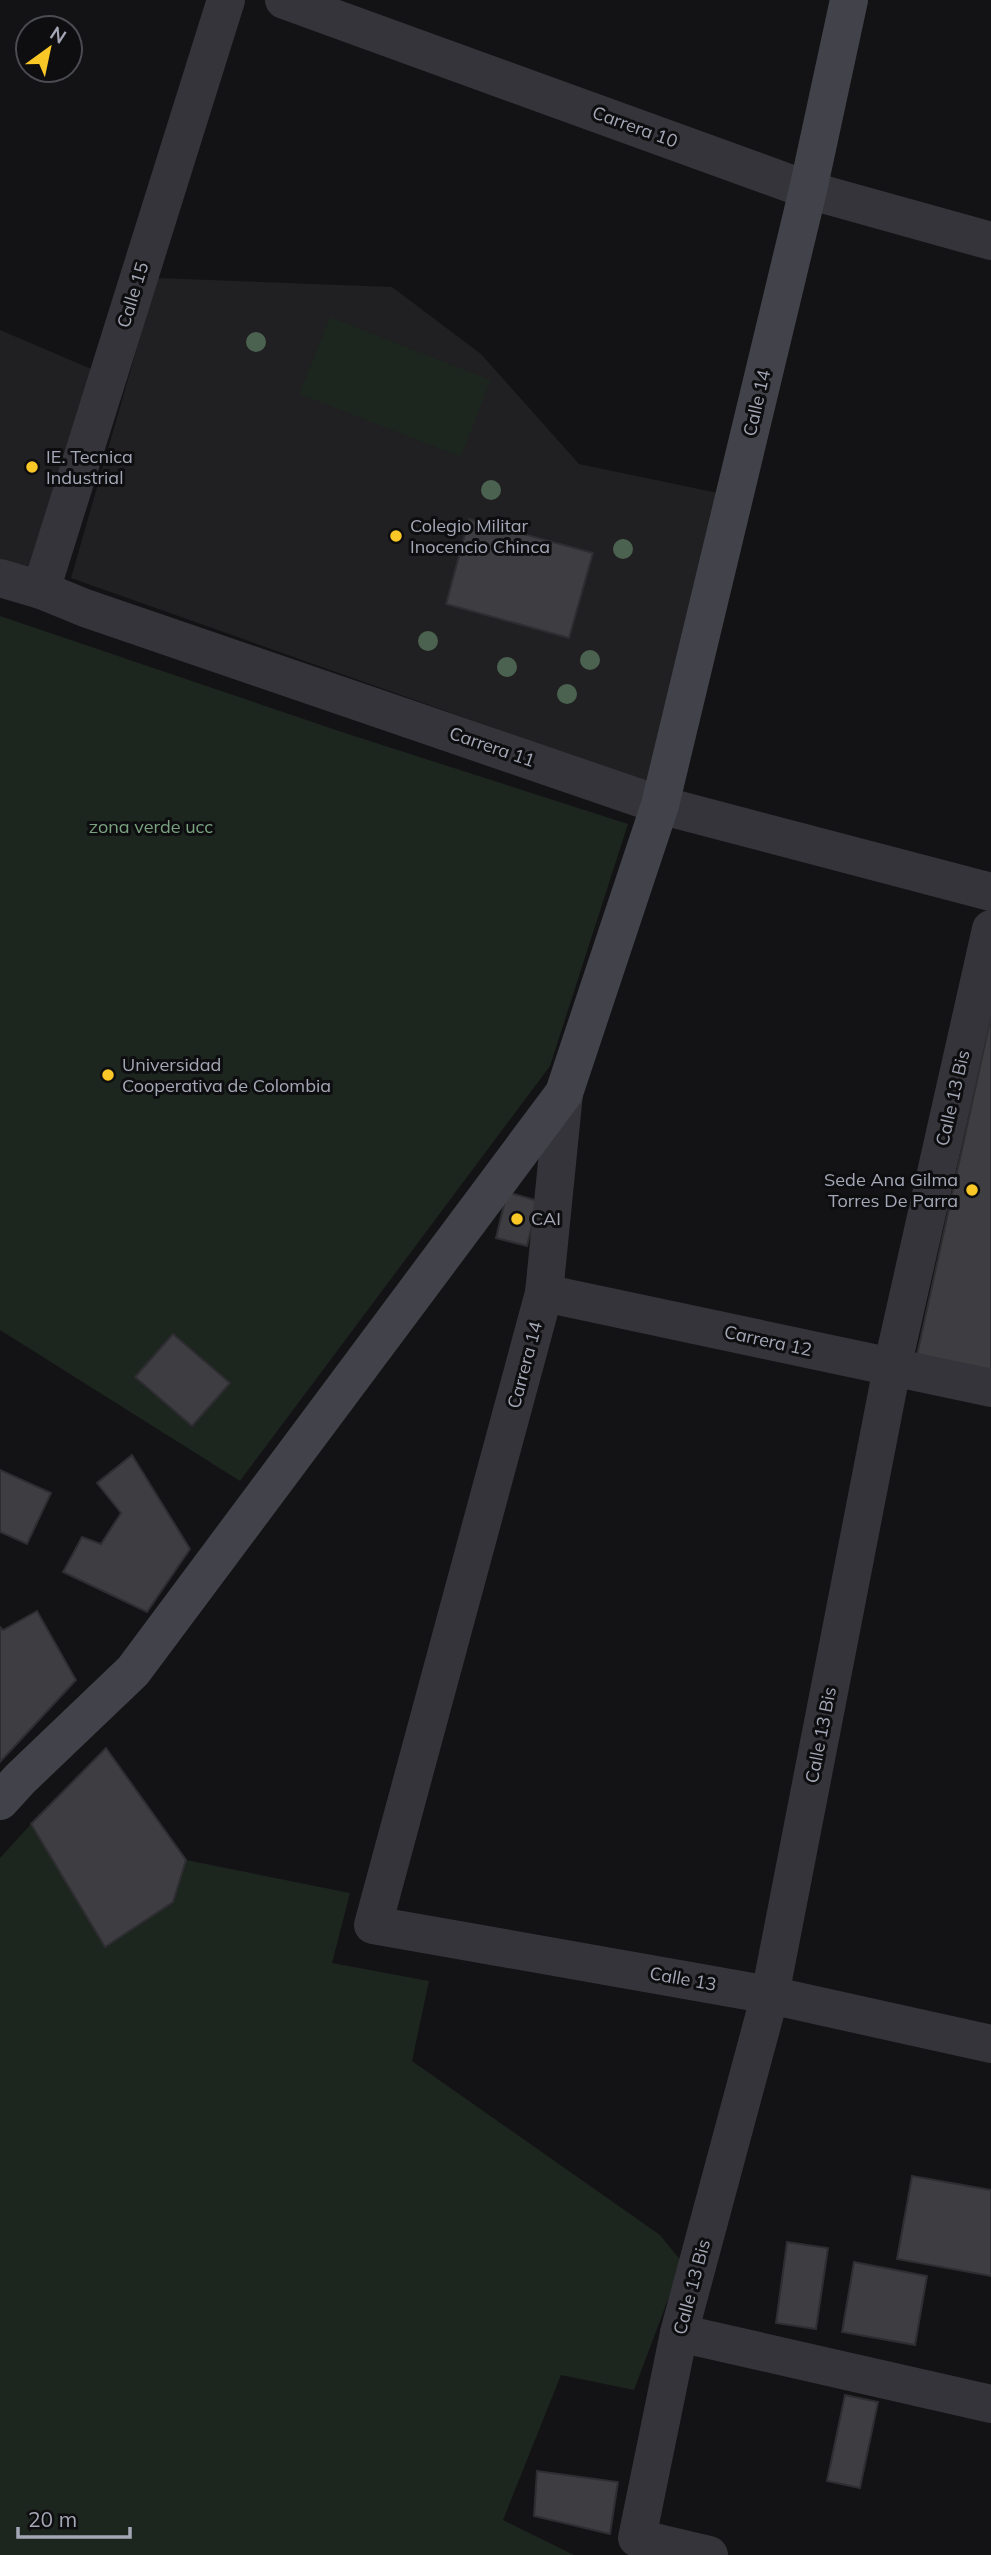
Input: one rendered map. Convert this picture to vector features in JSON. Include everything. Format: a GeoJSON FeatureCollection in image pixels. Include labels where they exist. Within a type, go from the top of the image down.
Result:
{"type":"FeatureCollection","features":[{"type":"Feature","properties":{"kind":"street","name":"Calle 15"},"geometry":{"type":"LineString","coordinates":[[41,590],[226,0]]}},
{"type":"Feature","properties":{"kind":"street","name":"Carrera 10"},"geometry":{"type":"LineString","coordinates":[[284,0],[808,190],[991,241]]}},
{"type":"Feature","properties":{"kind":"street","name":"Calle 14"},"geometry":{"type":"LineString","coordinates":[[660,805],[808,190],[849,0]]}},
{"type":"Feature","properties":{"kind":"street","name":"Carrera 11"},"geometry":{"type":"LineString","coordinates":[[0,578],[660,805],[991,892]]}},
{"type":"Feature","properties":{"kind":"street","name":"Carrera 14"},"geometry":{"type":"LineString","coordinates":[[373,1925],[544,1293],[564,1093],[660,805]]}},
{"type":"Feature","properties":{"kind":"street","name":"Calle 13 Bis"},"geometry":{"type":"LineString","coordinates":[[709,2555],[638,2538],[679,2333],[771,1995],[892,1368],[991,929]]}},
{"type":"Feature","properties":{"kind":"street"},"geometry":{"type":"LineString","coordinates":[[0,1801],[133,1671],[564,1093]]}},
{"type":"Feature","properties":{"kind":"street","name":"Carrera 12"},"geometry":{"type":"LineString","coordinates":[[544,1293],[991,1388]]}},
{"type":"Feature","properties":{"kind":"street","name":"Calle 13"},"geometry":{"type":"LineString","coordinates":[[373,1925],[771,1995],[991,2044]]}},
{"type":"Feature","properties":{"kind":"street"},"geometry":{"type":"LineString","coordinates":[[679,2333],[991,2404]]}},
{"type":"Feature","properties":{"kind":"shaded area","name":"Colegio Militar Inocencio Chinca"},"geometry":{"type":"Polygon","coordinates":[[[157,278],[392,287],[481,354],[579,464],[718,493],[649,783],[71,578],[157,278]]]}},
{"type":"Feature","properties":{"kind":"shaded area","name":"IE. Tecnica Industrial"},"geometry":{"type":"Polygon","coordinates":[[[0,330],[96,371],[31,571],[0,562],[0,330]]]}},
{"type":"Feature","properties":{"kind":"green space"},"geometry":{"type":"Polygon","coordinates":[[[330,317],[491,380],[461,457],[299,394],[330,317]]]}},
{"type":"Feature","properties":{"kind":"green space","name":"zona verde ucc"},"geometry":{"type":"Polygon","coordinates":[[[0,616],[348,734],[628,824],[550,1066],[240,1481],[0,1330],[0,616]]]}},
{"type":"Feature","properties":{"kind":"green space"},"geometry":{"type":"Polygon","coordinates":[[[31,1824],[105,1947],[173,1902],[186,1860],[350,1893],[332,1963],[429,1981],[412,2061],[660,2235],[682,2262],[634,2390],[561,2375],[503,2520],[574,2555],[0,2555],[0,1858],[31,1824]]]}},
{"type":"Feature","properties":{"kind":"building","name":"Colegio Militar Inocencio Chinca"},"geometry":{"type":"Polygon","coordinates":[[[469,519],[593,553],[569,638],[446,604],[469,519]]]}},
{"type":"Feature","properties":{"kind":"building","name":"Sede Ana Gilma Torres De Parra"},"geometry":{"type":"Polygon","coordinates":[[[991,1016],[991,1379],[915,1364],[991,1016]]]}},
{"type":"Feature","properties":{"kind":"building","name":"CAI"},"geometry":{"type":"Polygon","coordinates":[[[507,1192],[538,1201],[527,1246],[496,1238],[507,1192]]]}},
{"type":"Feature","properties":{"kind":"building"},"geometry":{"type":"Polygon","coordinates":[[[173,1334],[230,1383],[192,1426],[135,1377],[173,1334]]]}},
{"type":"Feature","properties":{"kind":"building"},"geometry":{"type":"Polygon","coordinates":[[[132,1455],[190,1549],[147,1612],[63,1572],[82,1537],[101,1544],[121,1513],[97,1483],[132,1455]]]}},
{"type":"Feature","properties":{"kind":"building"},"geometry":{"type":"Polygon","coordinates":[[[0,1470],[51,1493],[27,1544],[0,1532],[0,1470]]]}},
{"type":"Feature","properties":{"kind":"building"},"geometry":{"type":"Polygon","coordinates":[[[37,1611],[76,1680],[0,1762],[0,1627],[3,1630],[37,1611]]]}},
{"type":"Feature","properties":{"kind":"building"},"geometry":{"type":"Polygon","coordinates":[[[106,1748],[186,1860],[173,1902],[105,1947],[31,1824],[106,1748]]]}},
{"type":"Feature","properties":{"kind":"building"},"geometry":{"type":"Polygon","coordinates":[[[912,2176],[991,2190],[991,2276],[897,2259],[912,2176]]]}},
{"type":"Feature","properties":{"kind":"building"},"geometry":{"type":"Polygon","coordinates":[[[787,2242],[828,2248],[816,2329],[776,2323],[787,2242]]]}},
{"type":"Feature","properties":{"kind":"building"},"geometry":{"type":"Polygon","coordinates":[[[854,2262],[927,2276],[915,2345],[842,2332],[854,2262]]]}},
{"type":"Feature","properties":{"kind":"building"},"geometry":{"type":"Polygon","coordinates":[[[845,2395],[878,2402],[860,2488],[827,2481],[845,2395]]]}},
{"type":"Feature","properties":{"kind":"building"},"geometry":{"type":"Polygon","coordinates":[[[537,2471],[618,2482],[610,2534],[534,2516],[537,2471]]]}},
{"type":"Feature","properties":{"kind":"place","name":"IE. Tecnica Industrial"},"geometry":{"type":"Point","coordinates":[32,467]}},
{"type":"Feature","properties":{"kind":"place","name":"Colegio Militar Inocencio Chinca"},"geometry":{"type":"Point","coordinates":[396,536]}},
{"type":"Feature","properties":{"kind":"place","name":"Universidad Cooperativa de Colombia"},"geometry":{"type":"Point","coordinates":[108,1075]}},
{"type":"Feature","properties":{"kind":"place","name":"Sede Ana Gilma Torres De Parra"},"geometry":{"type":"Point","coordinates":[972,1190]}},
{"type":"Feature","properties":{"kind":"place","name":"CAI"},"geometry":{"type":"Point","coordinates":[517,1219]}}]}
